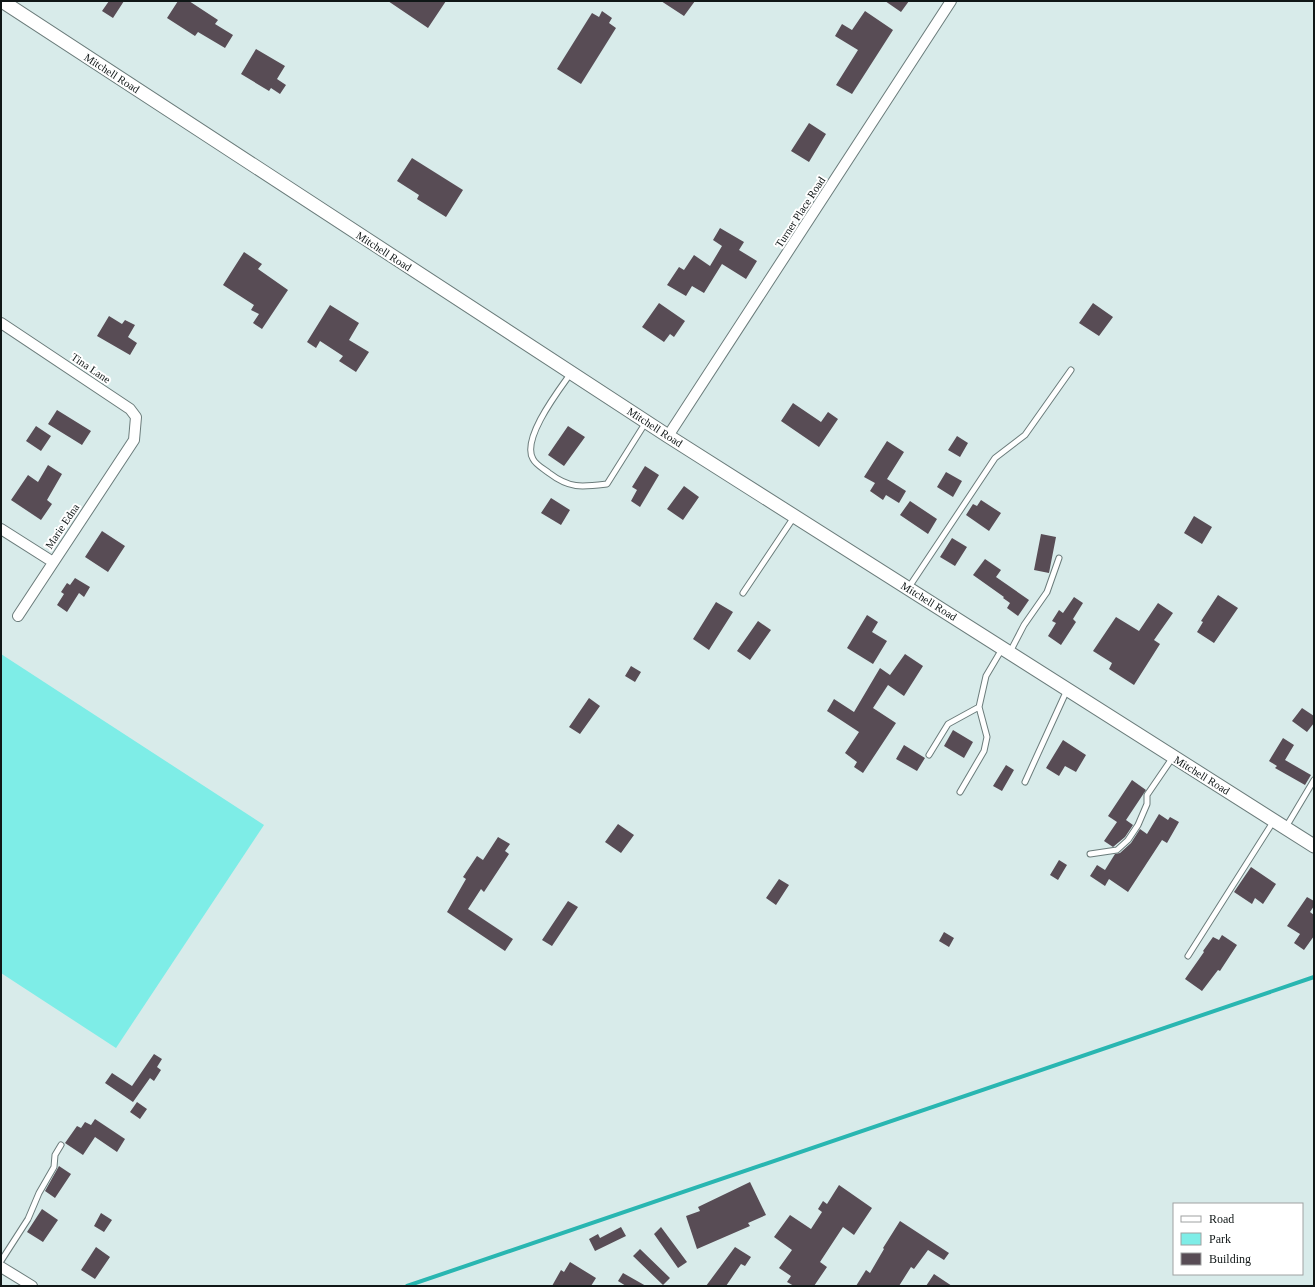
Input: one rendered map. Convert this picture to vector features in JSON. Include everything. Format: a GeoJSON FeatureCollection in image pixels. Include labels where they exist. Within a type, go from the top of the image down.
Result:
{"type":"FeatureCollection","features":[{"type":"Feature","properties":{"kind":"street","name":"Mitchell Road"},"geometry":{"type":"LineString","coordinates":[[2,1],[668,436],[1314,846]]}},
{"type":"Feature","properties":{"kind":"street","name":"Turner Place Road"},"geometry":{"type":"LineString","coordinates":[[668,436],[951,1]]}},
{"type":"Feature","properties":{"kind":"street","name":"Tina Lane"},"geometry":{"type":"LineString","coordinates":[[1,323],[130,409],[136,417],[134,440],[128,450]]}},
{"type":"Feature","properties":{"kind":"street","name":"Marie Edna"},"geometry":{"type":"LineString","coordinates":[[18,616],[128,450]]}},
{"type":"Feature","properties":{"kind":"street"},"geometry":{"type":"LineString","coordinates":[[1,529],[53,562]]}},
{"type":"Feature","properties":{"kind":"street"},"geometry":{"type":"LineString","coordinates":[[1,1267],[32,1286]]}},
{"type":"Feature","properties":{"kind":"lane"},"geometry":{"type":"LineString","coordinates":[[908,588],[995,458],[1025,435],[1071,370]]}},
{"type":"Feature","properties":{"kind":"lane"},"geometry":{"type":"LineString","coordinates":[[571,372],[537,425],[530,446],[532,459],[558,480],[571,486],[582,487],[606,484],[647,422]]}},
{"type":"Feature","properties":{"kind":"lane"},"geometry":{"type":"LineString","coordinates":[[743,593],[795,516]]}},
{"type":"Feature","properties":{"kind":"lane"},"geometry":{"type":"LineString","coordinates":[[960,792],[984,751],[987,737],[979,707],[986,676],[1047,592],[1059,558]]}},
{"type":"Feature","properties":{"kind":"lane"},"geometry":{"type":"LineString","coordinates":[[1025,782],[1068,689]]}},
{"type":"Feature","properties":{"kind":"lane"},"geometry":{"type":"LineString","coordinates":[[929,755],[948,724],[979,707]]}},
{"type":"Feature","properties":{"kind":"lane"},"geometry":{"type":"LineString","coordinates":[[1090,854],[1117,850],[1128,840],[1138,825],[1147,804],[1147,795],[1174,757]]}},
{"type":"Feature","properties":{"kind":"lane"},"geometry":{"type":"LineString","coordinates":[[1286,828],[1314,780]]}},
{"type":"Feature","properties":{"kind":"lane"},"geometry":{"type":"LineString","coordinates":[[1188,956],[1274,821]]}},
{"type":"Feature","properties":{"kind":"lane"},"geometry":{"type":"LineString","coordinates":[[1,1260],[28,1219],[39,1193],[54,1167],[55,1155],[61,1145]]}},
{"type":"Feature","properties":{"kind":"green space"},"geometry":{"type":"Polygon","coordinates":[[[1,654],[264,825],[116,1048],[1,973],[1,654]]]}},
{"type":"Feature","properties":{"kind":"building"},"geometry":{"type":"Polygon","coordinates":[[[109,1],[124,1],[113,18],[102,11],[109,1]]]}},
{"type":"Feature","properties":{"kind":"building"},"geometry":{"type":"Polygon","coordinates":[[[178,1],[189,1],[218,20],[215,24],[233,35],[225,48],[198,32],[195,36],[167,18],[178,1]]]}},
{"type":"Feature","properties":{"kind":"building"},"geometry":{"type":"Polygon","coordinates":[[[388,1],[446,1],[428,28],[388,1]]]}},
{"type":"Feature","properties":{"kind":"building"},"geometry":{"type":"Polygon","coordinates":[[[661,1],[695,1],[684,16],[661,1]]]}},
{"type":"Feature","properties":{"kind":"building"},"geometry":{"type":"Polygon","coordinates":[[[885,1],[909,1],[901,12],[885,1]]]}},
{"type":"Feature","properties":{"kind":"building"},"geometry":{"type":"Polygon","coordinates":[[[602,11],[612,18],[609,23],[616,28],[581,84],[557,69],[592,13],[599,17],[602,11]]]}},
{"type":"Feature","properties":{"kind":"building"},"geometry":{"type":"Polygon","coordinates":[[[865,11],[893,30],[852,94],[836,85],[858,50],[835,36],[842,24],[852,30],[865,11]]]}},
{"type":"Feature","properties":{"kind":"building"},"geometry":{"type":"Polygon","coordinates":[[[256,49],[285,66],[277,79],[286,85],[280,94],[271,88],[269,91],[241,74],[256,49]]]}},
{"type":"Feature","properties":{"kind":"building"},"geometry":{"type":"Polygon","coordinates":[[[809,123],[826,134],[809,162],[791,151],[809,123]]]}},
{"type":"Feature","properties":{"kind":"building"},"geometry":{"type":"Polygon","coordinates":[[[412,158],[463,190],[446,217],[417,199],[419,195],[397,181],[412,158]]]}},
{"type":"Feature","properties":{"kind":"building"},"geometry":{"type":"Polygon","coordinates":[[[720,228],[744,242],[739,250],[757,261],[746,279],[722,264],[704,293],[692,286],[686,296],[667,285],[679,267],[684,270],[694,255],[710,266],[722,246],[713,240],[720,228]]]}},
{"type":"Feature","properties":{"kind":"building"},"geometry":{"type":"Polygon","coordinates":[[[244,252],[262,264],[258,269],[288,290],[262,329],[253,323],[259,314],[251,310],[254,305],[223,285],[244,252]]]}},
{"type":"Feature","properties":{"kind":"building"},"geometry":{"type":"Polygon","coordinates":[[[659,303],[685,321],[674,337],[670,334],[664,342],[642,327],[659,303]]]}},
{"type":"Feature","properties":{"kind":"building"},"geometry":{"type":"Polygon","coordinates":[[[1093,303],[1113,317],[1099,336],[1079,323],[1093,303]]]}},
{"type":"Feature","properties":{"kind":"building"},"geometry":{"type":"Polygon","coordinates":[[[330,305],[359,323],[349,340],[369,352],[356,372],[339,361],[343,356],[320,341],[316,348],[307,342],[330,305]]]}},
{"type":"Feature","properties":{"kind":"building"},"geometry":{"type":"Polygon","coordinates":[[[109,316],[122,324],[125,320],[135,325],[128,337],[137,343],[130,355],[97,336],[109,316]]]}},
{"type":"Feature","properties":{"kind":"building"},"geometry":{"type":"Polygon","coordinates":[[[793,403],[821,422],[828,412],[838,419],[819,447],[781,421],[793,403]]]}},
{"type":"Feature","properties":{"kind":"building"},"geometry":{"type":"Polygon","coordinates":[[[57,410],[91,431],[82,445],[48,424],[57,410]]]}},
{"type":"Feature","properties":{"kind":"building"},"geometry":{"type":"Polygon","coordinates":[[[36,426],[51,436],[41,451],[26,441],[36,426]]]}},
{"type":"Feature","properties":{"kind":"building"},"geometry":{"type":"Polygon","coordinates":[[[568,426],[585,437],[564,466],[548,455],[568,426]]]}},
{"type":"Feature","properties":{"kind":"building"},"geometry":{"type":"Polygon","coordinates":[[[957,436],[968,443],[960,457],[948,450],[957,436]]]}},
{"type":"Feature","properties":{"kind":"building"},"geometry":{"type":"Polygon","coordinates":[[[887,441],[904,452],[887,479],[906,491],[899,503],[886,495],[883,500],[870,491],[875,483],[864,477],[887,441]]]}},
{"type":"Feature","properties":{"kind":"building"},"geometry":{"type":"Polygon","coordinates":[[[48,465],[62,474],[47,500],[52,504],[41,520],[11,500],[28,475],[38,482],[48,465]]]}},
{"type":"Feature","properties":{"kind":"building"},"geometry":{"type":"Polygon","coordinates":[[[645,466],[659,475],[640,507],[631,501],[637,490],[632,487],[645,466]]]}},
{"type":"Feature","properties":{"kind":"building"},"geometry":{"type":"Polygon","coordinates":[[[946,472],[962,481],[953,497],[937,487],[946,472]]]}},
{"type":"Feature","properties":{"kind":"building"},"geometry":{"type":"Polygon","coordinates":[[[684,486],[699,497],[683,520],[667,509],[684,486]]]}},
{"type":"Feature","properties":{"kind":"building"},"geometry":{"type":"Polygon","coordinates":[[[551,498],[570,510],[561,525],[541,513],[551,498]]]}},
{"type":"Feature","properties":{"kind":"building"},"geometry":{"type":"Polygon","coordinates":[[[981,500],[1001,513],[989,531],[966,515],[973,504],[977,506],[981,500]]]}},
{"type":"Feature","properties":{"kind":"building"},"geometry":{"type":"Polygon","coordinates":[[[910,501],[937,519],[928,534],[900,515],[910,501]]]}},
{"type":"Feature","properties":{"kind":"building"},"geometry":{"type":"Polygon","coordinates":[[[1194,516],[1212,527],[1202,544],[1184,533],[1194,516]]]}},
{"type":"Feature","properties":{"kind":"building"},"geometry":{"type":"Polygon","coordinates":[[[102,531],[125,546],[108,572],[85,557],[102,531]]]}},
{"type":"Feature","properties":{"kind":"building"},"geometry":{"type":"Polygon","coordinates":[[[1041,534],[1056,537],[1049,573],[1034,570],[1041,534]]]}},
{"type":"Feature","properties":{"kind":"building"},"geometry":{"type":"Polygon","coordinates":[[[952,538],[967,547],[955,566],[940,557],[952,538]]]}},
{"type":"Feature","properties":{"kind":"building"},"geometry":{"type":"Polygon","coordinates":[[[985,559],[1001,570],[996,577],[1029,600],[1018,616],[1007,608],[1010,603],[1003,598],[1004,597],[973,575],[985,559]]]}},
{"type":"Feature","properties":{"kind":"building"},"geometry":{"type":"Polygon","coordinates":[[[75,578],[90,587],[84,597],[79,593],[67,612],[57,605],[64,594],[61,592],[67,583],[70,585],[75,578]]]}},
{"type":"Feature","properties":{"kind":"building"},"geometry":{"type":"Polygon","coordinates":[[[1218,595],[1238,608],[1214,643],[1197,632],[1203,622],[1201,621],[1218,595]]]}},
{"type":"Feature","properties":{"kind":"building"},"geometry":{"type":"Polygon","coordinates":[[[1074,597],[1083,603],[1073,619],[1076,622],[1061,645],[1048,636],[1056,623],[1052,621],[1059,610],[1063,613],[1074,597]]]}},
{"type":"Feature","properties":{"kind":"building"},"geometry":{"type":"Polygon","coordinates":[[[716,602],[733,612],[709,650],[693,639],[716,602]]]}},
{"type":"Feature","properties":{"kind":"building"},"geometry":{"type":"Polygon","coordinates":[[[1158,603],[1173,613],[1154,640],[1160,644],[1134,685],[1109,669],[1112,663],[1093,651],[1116,617],[1139,631],[1158,603]]]}},
{"type":"Feature","properties":{"kind":"building"},"geometry":{"type":"Polygon","coordinates":[[[867,615],[878,622],[872,632],[887,641],[873,664],[847,648],[867,615]]]}},
{"type":"Feature","properties":{"kind":"building"},"geometry":{"type":"Polygon","coordinates":[[[758,621],[771,630],[750,660],[737,651],[758,621]]]}},
{"type":"Feature","properties":{"kind":"building"},"geometry":{"type":"Polygon","coordinates":[[[905,654],[923,666],[904,696],[888,685],[873,708],[896,723],[863,773],[854,767],[857,762],[845,753],[859,732],[827,711],[834,699],[854,712],[880,668],[890,675],[905,654]]]}},
{"type":"Feature","properties":{"kind":"building"},"geometry":{"type":"Polygon","coordinates":[[[631,666],[641,672],[635,682],[625,676],[631,666]]]}},
{"type":"Feature","properties":{"kind":"building"},"geometry":{"type":"Polygon","coordinates":[[[589,698],[600,706],[580,734],[569,727],[589,698]]]}},
{"type":"Feature","properties":{"kind":"building"},"geometry":{"type":"Polygon","coordinates":[[[1302,708],[1314,716],[1314,723],[1307,732],[1292,721],[1302,708]]]}},
{"type":"Feature","properties":{"kind":"building"},"geometry":{"type":"Polygon","coordinates":[[[953,730],[973,742],[964,758],[944,746],[953,730]]]}},
{"type":"Feature","properties":{"kind":"building"},"geometry":{"type":"Polygon","coordinates":[[[1283,738],[1294,745],[1285,760],[1311,775],[1305,785],[1275,768],[1277,766],[1269,761],[1283,738]]]}},
{"type":"Feature","properties":{"kind":"building"},"geometry":{"type":"Polygon","coordinates":[[[1063,740],[1086,755],[1076,772],[1065,766],[1059,776],[1046,768],[1063,740]]]}},
{"type":"Feature","properties":{"kind":"building"},"geometry":{"type":"Polygon","coordinates":[[[904,745],[925,758],[917,771],[896,759],[904,745]]]}},
{"type":"Feature","properties":{"kind":"building"},"geometry":{"type":"Polygon","coordinates":[[[1006,765],[1014,770],[1002,791],[993,786],[1006,765]]]}},
{"type":"Feature","properties":{"kind":"building"},"geometry":{"type":"Polygon","coordinates":[[[1132,780],[1146,790],[1126,820],[1133,825],[1125,837],[1113,847],[1104,841],[1117,822],[1108,816],[1132,780]]]}},
{"type":"Feature","properties":{"kind":"building"},"geometry":{"type":"Polygon","coordinates":[[[1159,814],[1168,820],[1170,817],[1179,822],[1167,843],[1162,840],[1128,892],[1109,879],[1105,886],[1090,876],[1097,865],[1105,870],[1115,854],[1120,853],[1131,843],[1140,829],[1147,834],[1159,814]]]}},
{"type":"Feature","properties":{"kind":"building"},"geometry":{"type":"Polygon","coordinates":[[[618,824],[634,835],[621,853],[605,842],[618,824]]]}},
{"type":"Feature","properties":{"kind":"building"},"geometry":{"type":"Polygon","coordinates":[[[498,837],[510,844],[505,851],[509,854],[484,892],[481,889],[468,909],[513,939],[505,951],[447,912],[466,879],[463,877],[477,856],[483,860],[498,837]]]}},
{"type":"Feature","properties":{"kind":"building"},"geometry":{"type":"Polygon","coordinates":[[[1059,860],[1067,865],[1058,880],[1050,875],[1059,860]]]}},
{"type":"Feature","properties":{"kind":"building"},"geometry":{"type":"Polygon","coordinates":[[[1251,867],[1276,884],[1263,904],[1255,898],[1252,904],[1234,892],[1251,867]]]}},
{"type":"Feature","properties":{"kind":"building"},"geometry":{"type":"Polygon","coordinates":[[[779,879],[789,885],[776,905],[766,898],[779,879]]]}},
{"type":"Feature","properties":{"kind":"building"},"geometry":{"type":"Polygon","coordinates":[[[1307,897],[1314,901],[1314,906],[1310,912],[1314,915],[1314,936],[1304,950],[1294,943],[1300,934],[1287,926],[1307,897]]]}},
{"type":"Feature","properties":{"kind":"building"},"geometry":{"type":"Polygon","coordinates":[[[568,901],[578,907],[552,946],[542,940],[568,901]]]}},
{"type":"Feature","properties":{"kind":"building"},"geometry":{"type":"Polygon","coordinates":[[[944,932],[954,938],[949,947],[939,941],[944,932]]]}},
{"type":"Feature","properties":{"kind":"building"},"geometry":{"type":"Polygon","coordinates":[[[1222,935],[1237,945],[1220,971],[1218,970],[1202,991],[1185,979],[1213,937],[1219,940],[1222,935]]]}},
{"type":"Feature","properties":{"kind":"building"},"geometry":{"type":"Polygon","coordinates":[[[154,1054],[162,1059],[157,1067],[161,1070],[154,1081],[150,1078],[133,1102],[105,1083],[112,1073],[132,1086],[154,1054]]]}},
{"type":"Feature","properties":{"kind":"building"},"geometry":{"type":"Polygon","coordinates":[[[137,1102],[147,1109],[140,1119],[130,1112],[137,1102]]]}},
{"type":"Feature","properties":{"kind":"building"},"geometry":{"type":"Polygon","coordinates":[[[95,1119],[125,1139],[117,1152],[95,1137],[83,1155],[65,1143],[77,1126],[81,1128],[85,1122],[91,1125],[95,1119]]]}},
{"type":"Feature","properties":{"kind":"building"},"geometry":{"type":"Polygon","coordinates":[[[59,1166],[71,1174],[55,1198],[45,1191],[59,1166]]]}},
{"type":"Feature","properties":{"kind":"building"},"geometry":{"type":"Polygon","coordinates":[[[750,1182],[766,1215],[748,1223],[750,1226],[697,1249],[686,1216],[700,1211],[698,1207],[750,1182]]]}},
{"type":"Feature","properties":{"kind":"building"},"geometry":{"type":"Polygon","coordinates":[[[839,1185],[872,1208],[854,1235],[843,1227],[820,1262],[827,1267],[814,1286],[794,1286],[787,1282],[791,1276],[779,1268],[792,1250],[774,1237],[790,1215],[811,1229],[822,1212],[818,1209],[823,1201],[827,1204],[839,1185]]]}},
{"type":"Feature","properties":{"kind":"building"},"geometry":{"type":"Polygon","coordinates":[[[42,1209],[58,1220],[43,1242],[27,1232],[42,1209]]]}},
{"type":"Feature","properties":{"kind":"building"},"geometry":{"type":"Polygon","coordinates":[[[101,1213],[112,1220],[104,1232],[94,1226],[101,1213]]]}},
{"type":"Feature","properties":{"kind":"building"},"geometry":{"type":"Polygon","coordinates":[[[900,1221],[949,1253],[944,1260],[928,1250],[914,1269],[911,1267],[899,1286],[856,1286],[866,1270],[870,1273],[884,1249],[883,1248],[900,1221]]]}},
{"type":"Feature","properties":{"kind":"building"},"geometry":{"type":"Polygon","coordinates":[[[621,1227],[626,1236],[595,1251],[589,1239],[598,1234],[600,1238],[621,1227]]]}},
{"type":"Feature","properties":{"kind":"building"},"geometry":{"type":"Polygon","coordinates":[[[661,1227],[687,1262],[678,1268],[654,1234],[661,1227]]]}},
{"type":"Feature","properties":{"kind":"building"},"geometry":{"type":"Polygon","coordinates":[[[96,1247],[110,1257],[95,1279],[81,1270],[96,1247]]]}},
{"type":"Feature","properties":{"kind":"building"},"geometry":{"type":"Polygon","coordinates":[[[735,1247],[751,1257],[745,1266],[741,1264],[726,1286],[706,1286],[735,1247]]]}},
{"type":"Feature","properties":{"kind":"building"},"geometry":{"type":"Polygon","coordinates":[[[640,1249],[670,1278],[663,1285],[633,1256],[640,1249]]]}},
{"type":"Feature","properties":{"kind":"building"},"geometry":{"type":"Polygon","coordinates":[[[570,1262],[596,1278],[591,1286],[552,1286],[561,1270],[564,1272],[570,1262]]]}},
{"type":"Feature","properties":{"kind":"building"},"geometry":{"type":"Polygon","coordinates":[[[623,1273],[646,1286],[626,1286],[618,1281],[623,1273]]]}},
{"type":"Feature","properties":{"kind":"building"},"geometry":{"type":"Polygon","coordinates":[[[934,1274],[952,1286],[926,1286],[934,1274]]]}},
{"type":"Feature","properties":{"kind":"waterway"},"geometry":{"type":"LineString","coordinates":[[407,1286],[1314,977]]}}]}
